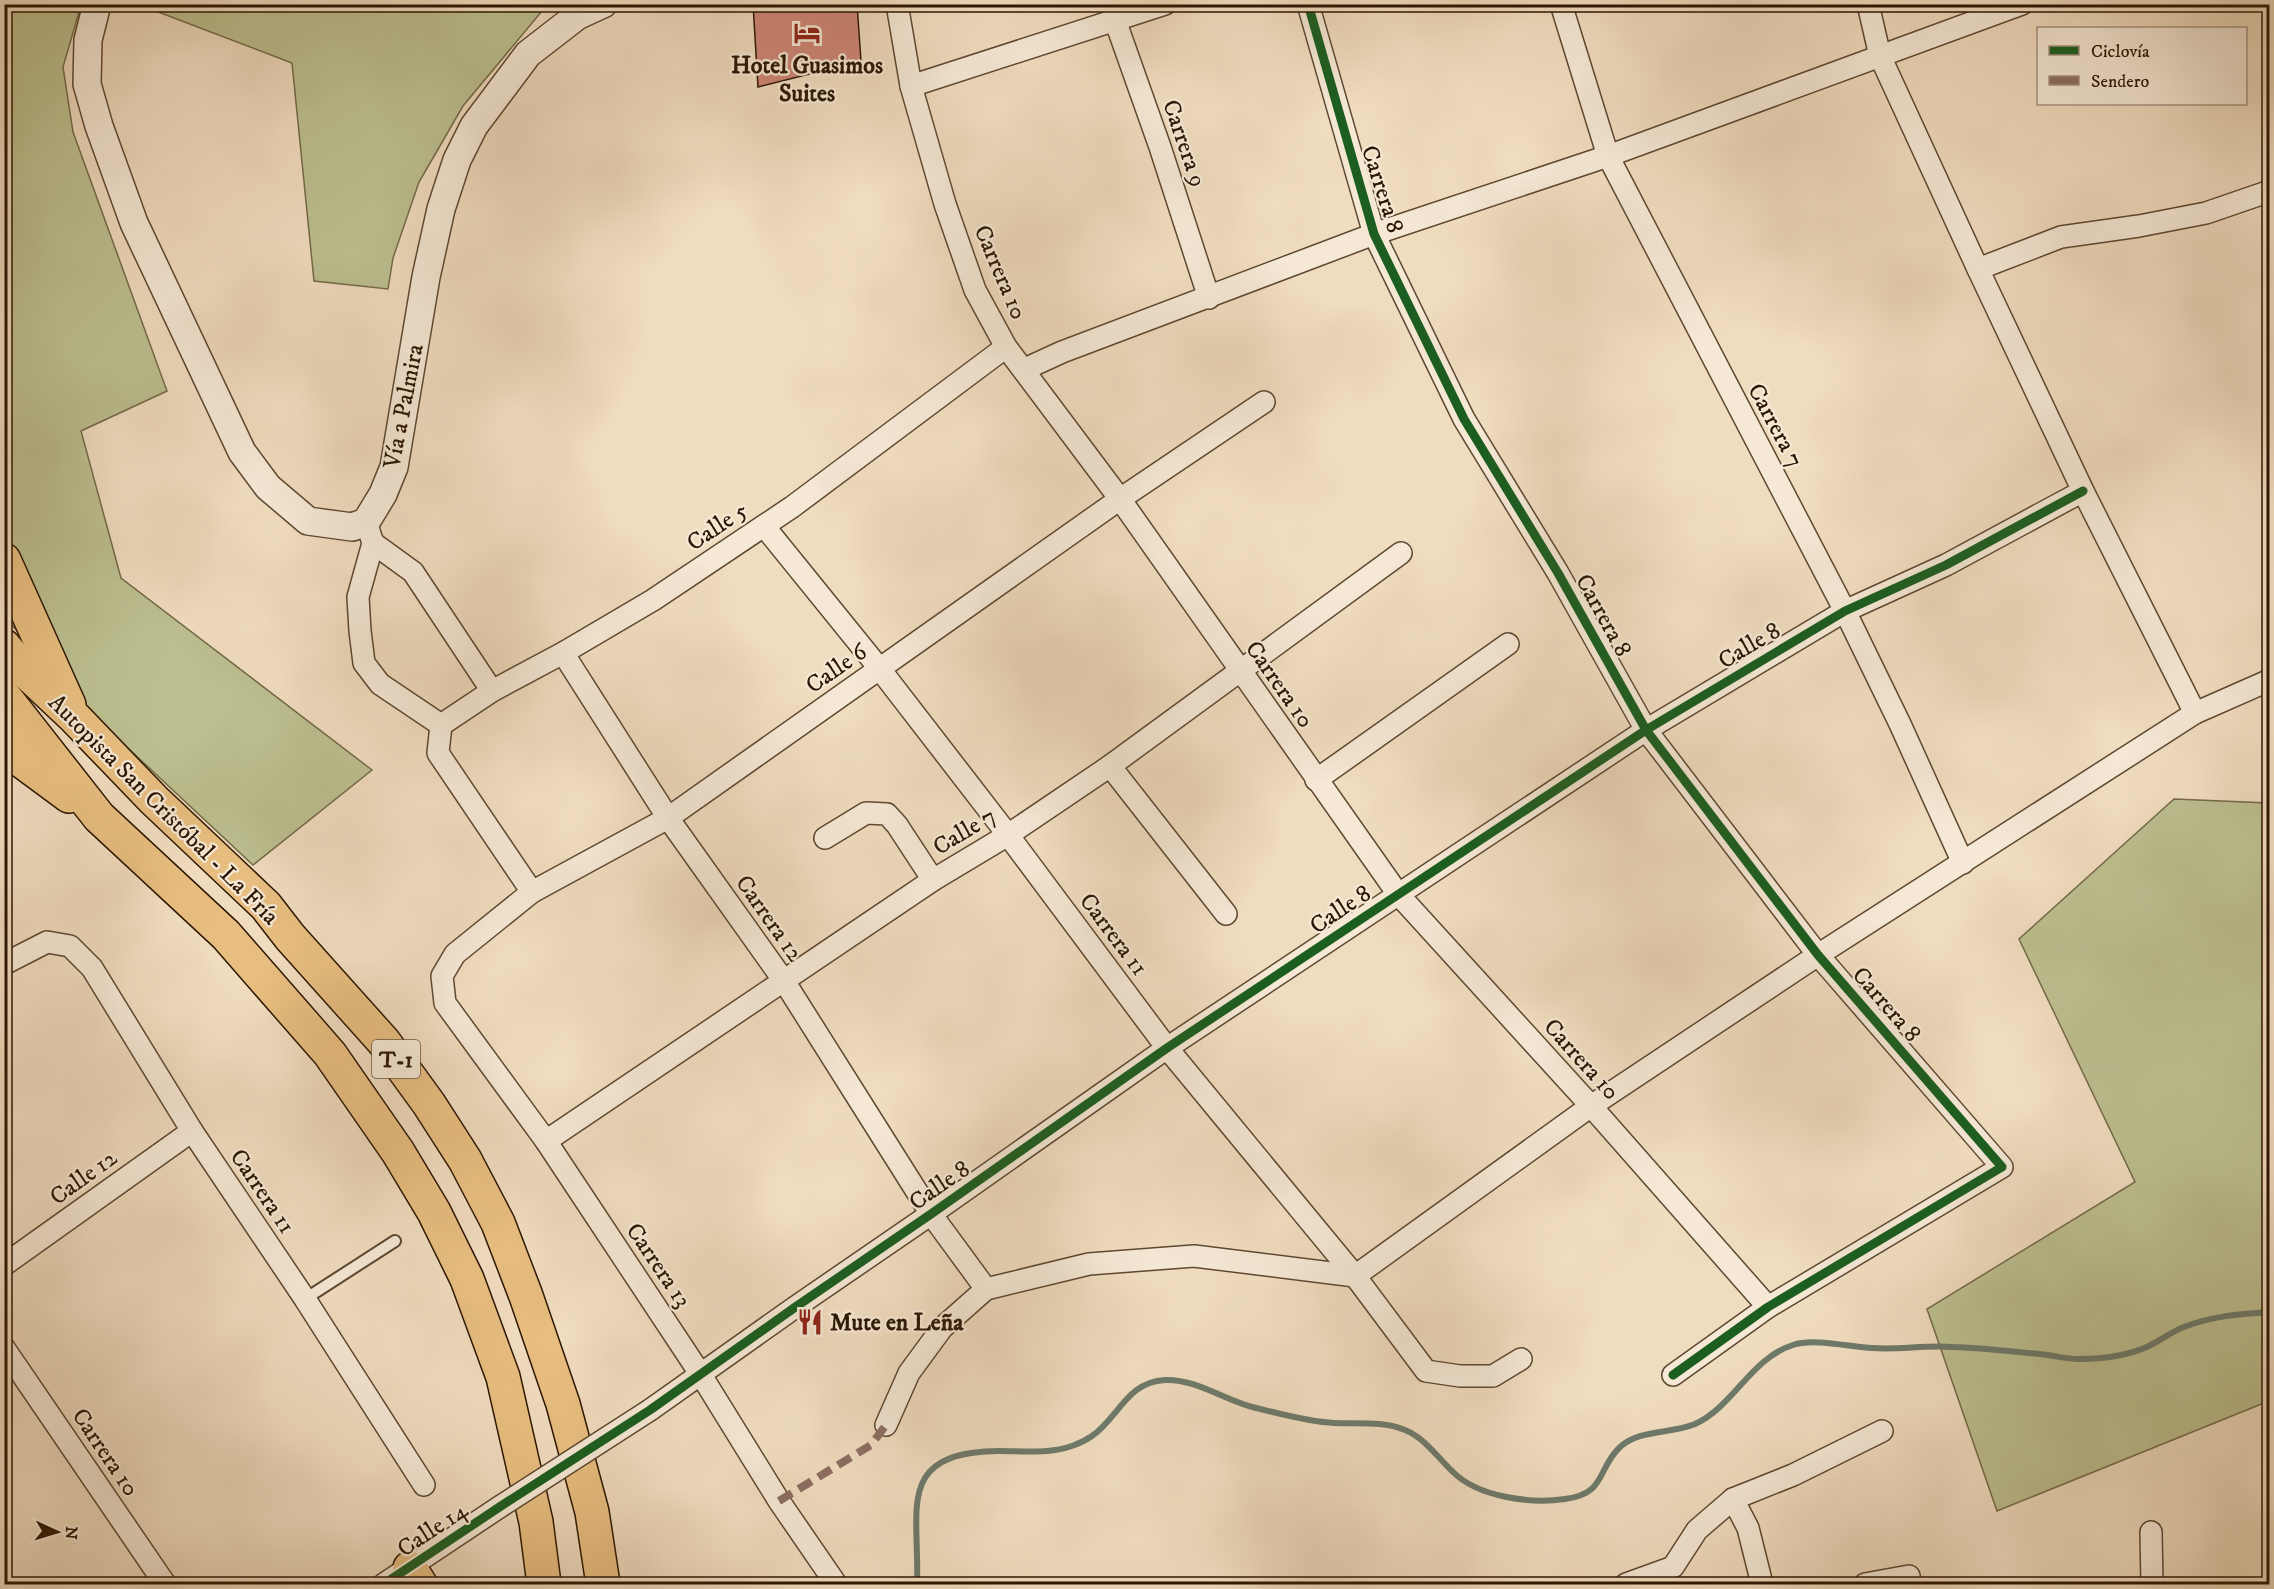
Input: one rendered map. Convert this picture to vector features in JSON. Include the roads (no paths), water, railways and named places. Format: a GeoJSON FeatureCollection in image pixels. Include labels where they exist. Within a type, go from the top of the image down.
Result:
{"type":"FeatureCollection","features":[{"type":"Feature","properties":{"kind":"highway"},"geometry":{"type":"LineString","coordinates":[[4,560],[75,718]]}},
{"type":"Feature","properties":{"kind":"highway","name":"Autopista San Cristóbal - La Fría"},"geometry":{"type":"LineString","coordinates":[[4,646],[24,670],[75,718],[154,800],[266,906],[290,937],[384,1042],[429,1104],[465,1160],[498,1223],[563,1404],[592,1512],[603,1584]]}},
{"type":"Feature","properties":{"kind":"highway","name":"Autopista San Cristóbal - La Fría"},"geometry":{"type":"LineString","coordinates":[[4,696],[99,817],[226,935],[330,1054],[398,1152],[434,1212],[467,1279],[503,1377],[536,1522],[544,1584]]}},
{"type":"Feature","properties":{"kind":"highway"},"geometry":{"type":"LineString","coordinates":[[4,745],[23,762],[99,817]]}},
{"type":"Feature","properties":{"kind":"street"},"geometry":{"type":"LineString","coordinates":[[97,4],[88,40],[87,84],[99,126],[134,223],[242,452],[268,487],[308,521],[352,527],[369,532],[413,572],[492,690]]}},
{"type":"Feature","properties":{"kind":"street","name":"Vía a Palmira"},"geometry":{"type":"LineString","coordinates":[[369,532],[394,466],[426,277],[441,209],[457,160],[474,126],[528,54],[577,16],[603,4]]}},
{"type":"Feature","properties":{"kind":"street","name":"Carrera 10"},"geometry":{"type":"LineString","coordinates":[[897,4],[911,86],[945,204],[975,290],[1006,347],[1025,369],[1044,399],[1120,499],[1398,894],[1591,1106],[1768,1307]]}},
{"type":"Feature","properties":{"kind":"street"},"geometry":{"type":"LineString","coordinates":[[911,86],[1114,12],[1165,4]]}},
{"type":"Feature","properties":{"kind":"street","name":"Carrera 8"},"geometry":{"type":"LineString","coordinates":[[1308,4],[1374,234],[1464,419],[1558,573],[1646,730],[1818,955],[2002,1167],[1768,1307]]}},
{"type":"Feature","properties":{"kind":"street","name":"Carrera 7"},"geometry":{"type":"LineString","coordinates":[[1561,4],[1608,156],[1845,611],[1963,862]]}},
{"type":"Feature","properties":{"kind":"street"},"geometry":{"type":"LineString","coordinates":[[1868,4],[1880,56],[2084,491],[2195,713]]}},
{"type":"Feature","properties":{"kind":"street"},"geometry":{"type":"LineString","coordinates":[[1025,369],[1062,352],[1374,234],[1608,156],[2022,4]]}},
{"type":"Feature","properties":{"kind":"street","name":"Carrera 9"},"geometry":{"type":"LineString","coordinates":[[1114,12],[1209,298]]}},
{"type":"Feature","properties":{"kind":"street"},"geometry":{"type":"LineString","coordinates":[[1978,268],[2061,237],[2139,226],[2206,213],[2270,191]]}},
{"type":"Feature","properties":{"kind":"street","name":"Calle 5"},"geometry":{"type":"LineString","coordinates":[[441,724],[492,690],[563,653],[653,600],[764,526],[1006,347]]}},
{"type":"Feature","properties":{"kind":"street","name":"Calle 6"},"geometry":{"type":"LineString","coordinates":[[442,976],[456,954],[532,892],[668,818],[1120,499],[1264,402]]}},
{"type":"Feature","properties":{"kind":"street","name":"Calle 8"},"geometry":{"type":"LineString","coordinates":[[650,1410],[1167,1048],[1646,730],[1845,611],[1946,564],[2084,491]]}},
{"type":"Feature","properties":{"kind":"street","name":"Carrera 11"},"geometry":{"type":"LineString","coordinates":[[764,526],[1008,835],[1167,1048],[1356,1276],[1426,1371],[1460,1376],[1492,1376],[1521,1359]]}},
{"type":"Feature","properties":{"kind":"street"},"geometry":{"type":"LineString","coordinates":[[369,532],[358,597],[364,663],[380,684],[441,724],[438,753],[532,892]]}},
{"type":"Feature","properties":{"kind":"street","name":"Calle 7"},"geometry":{"type":"LineString","coordinates":[[546,1140],[933,880],[1008,835],[1110,766],[1401,553]]}},
{"type":"Feature","properties":{"kind":"street"},"geometry":{"type":"LineString","coordinates":[[1316,780],[1508,644]]}},
{"type":"Feature","properties":{"kind":"street","name":"Carrera 12"},"geometry":{"type":"LineString","coordinates":[[563,653],[668,818],[784,981],[931,1214],[986,1289]]}},
{"type":"Feature","properties":{"kind":"street"},"geometry":{"type":"LineString","coordinates":[[886,1425],[909,1373],[922,1355],[942,1328],[986,1289],[1089,1264],[1194,1256],[1356,1276],[1591,1106],[1818,955],[2195,713],[2270,680]]}},
{"type":"Feature","properties":{"kind":"street"},"geometry":{"type":"LineString","coordinates":[[1110,766],[1226,914]]}},
{"type":"Feature","properties":{"kind":"street"},"geometry":{"type":"LineString","coordinates":[[825,838],[866,813],[887,814],[897,825],[933,880]]}},
{"type":"Feature","properties":{"kind":"street","name":"Carrera 11"},"geometry":{"type":"LineString","coordinates":[[4,964],[47,942],[70,946],[92,968],[192,1131],[305,1299],[424,1485]]}},
{"type":"Feature","properties":{"kind":"street","name":"Carrera 13"},"geometry":{"type":"LineString","coordinates":[[442,976],[445,1003],[546,1140],[701,1375],[779,1502],[836,1584]]}},
{"type":"Feature","properties":{"kind":"street","name":"Calle 12"},"geometry":{"type":"LineString","coordinates":[[4,1265],[192,1131]]}},
{"type":"Feature","properties":{"kind":"street"},"geometry":{"type":"LineString","coordinates":[[1673,1375],[1768,1307]]}},
{"type":"Feature","properties":{"kind":"street","name":"Carrera 10"},"geometry":{"type":"LineString","coordinates":[[4,1348],[165,1584]]}},
{"type":"Feature","properties":{"kind":"street","name":"Calle 14"},"geometry":{"type":"LineString","coordinates":[[405,1579],[501,1506],[650,1410]]}},
{"type":"Feature","properties":{"kind":"street"},"geometry":{"type":"LineString","coordinates":[[1626,1584],[1672,1567],[1696,1530],[1733,1499],[1794,1475],[1882,1431]]}},
{"type":"Feature","properties":{"kind":"street"},"geometry":{"type":"LineString","coordinates":[[1733,1499],[1748,1528],[1762,1584]]}},
{"type":"Feature","properties":{"kind":"street"},"geometry":{"type":"LineString","coordinates":[[2151,1532],[2152,1584]]}},
{"type":"Feature","properties":{"kind":"street"},"geometry":{"type":"LineString","coordinates":[[1865,1584],[1909,1576]]}},
{"type":"Feature","properties":{"kind":"lane"},"geometry":{"type":"LineString","coordinates":[[305,1299],[395,1241]]}},
{"type":"Feature","properties":{"kind":"waterway"},"geometry":{"type":"LineString","coordinates":[[917,1584],[917,1510],[920,1490],[928,1474],[942,1462],[965,1454],[1048,1451],[1079,1443],[1101,1428],[1132,1394],[1152,1382],[1165,1380],[1189,1383],[1245,1405],[1305,1419],[1397,1427],[1419,1438],[1453,1472],[1476,1487],[1505,1497],[1551,1500],[1565,1499],[1588,1492],[1595,1486],[1612,1456],[1628,1441],[1646,1434],[1686,1427],[1709,1416],[1765,1360],[1793,1345],[1811,1342],[1882,1348],[1963,1347],[2074,1359],[2097,1358],[2124,1355],[2153,1344],[2179,1329],[2205,1320],[2270,1312]]}},
{"type":"Feature","properties":{"kind":"place","name":"Hotel Guasimos Suites"},"geometry":{"type":"Point","coordinates":[807,33]}},
{"type":"Feature","properties":{"kind":"place","name":"Mute en Leña"},"geometry":{"type":"Point","coordinates":[810,1322]}}]}
